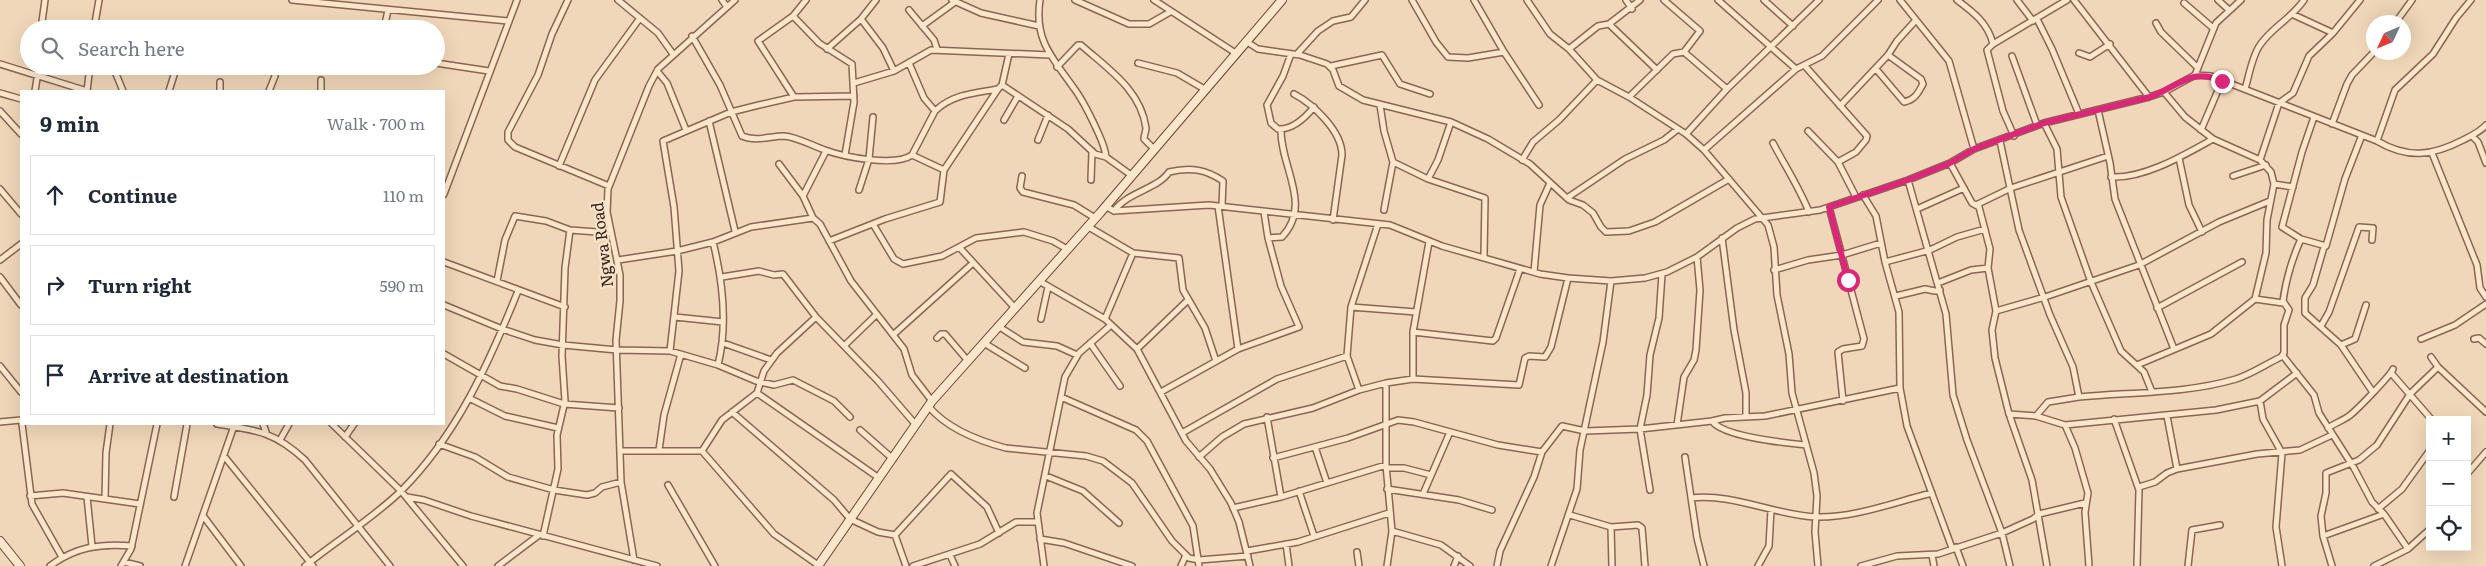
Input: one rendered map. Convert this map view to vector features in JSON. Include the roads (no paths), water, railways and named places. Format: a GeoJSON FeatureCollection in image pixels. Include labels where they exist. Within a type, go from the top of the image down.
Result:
{"type":"FeatureCollection","features":[{"type":"Feature","properties":{"kind":"street"},"geometry":{"type":"LineString","coordinates":[[42,20],[45,0]]}},
{"type":"Feature","properties":{"kind":"street"},"geometry":{"type":"LineString","coordinates":[[96,20],[99,0]]}},
{"type":"Feature","properties":{"kind":"street"},"geometry":{"type":"LineString","coordinates":[[292,0],[508,21]]}},
{"type":"Feature","properties":{"kind":"street"},"geometry":{"type":"LineString","coordinates":[[445,191],[517,0]]}},
{"type":"Feature","properties":{"kind":"street"},"geometry":{"type":"LineString","coordinates":[[568,0],[552,34],[538,75],[507,135],[508,141],[515,147],[609,186]]}},
{"type":"Feature","properties":{"kind":"street"},"geometry":{"type":"LineString","coordinates":[[618,0],[658,33],[673,54]]}},
{"type":"Feature","properties":{"kind":"street"},"geometry":{"type":"LineString","coordinates":[[722,0],[727,7]]}},
{"type":"Feature","properties":{"kind":"street","name":"Ngwa Road"},"geometry":{"type":"LineString","coordinates":[[634,560],[621,482],[617,350],[620,300],[618,260],[606,206],[609,186],[657,71],[692,36],[735,0]]}},
{"type":"Feature","properties":{"kind":"street"},"geometry":{"type":"LineString","coordinates":[[794,97],[758,41],[793,16],[806,0]]}},
{"type":"Feature","properties":{"kind":"street"},"geometry":{"type":"LineString","coordinates":[[827,49],[861,19],[876,0]]}},
{"type":"Feature","properties":{"kind":"street"},"geometry":{"type":"LineString","coordinates":[[1040,0],[1039,26],[1050,55],[1082,99],[1102,142],[1106,157]]}},
{"type":"Feature","properties":{"kind":"street"},"geometry":{"type":"LineString","coordinates":[[1075,0],[1113,18],[1135,25],[1149,24],[1170,12]]}},
{"type":"Feature","properties":{"kind":"street"},"geometry":{"type":"LineString","coordinates":[[1154,0],[1237,54]]}},
{"type":"Feature","properties":{"kind":"street"},"geometry":{"type":"LineString","coordinates":[[620,451],[702,451],[774,534],[818,566],[930,404],[1095,218],[1282,0]]}},
{"type":"Feature","properties":{"kind":"street"},"geometry":{"type":"LineString","coordinates":[[1281,129],[1271,123],[1266,108],[1294,54],[1318,31],[1333,21],[1350,17],[1366,0]]}},
{"type":"Feature","properties":{"kind":"street"},"geometry":{"type":"LineString","coordinates":[[1412,0],[1436,42],[1448,57],[1468,58],[1504,52]]}},
{"type":"Feature","properties":{"kind":"street"},"geometry":{"type":"LineString","coordinates":[[1474,0],[1504,52],[1539,105]]}},
{"type":"Feature","properties":{"kind":"street"},"geometry":{"type":"LineString","coordinates":[[1527,0],[1550,34],[1569,49],[1597,80],[1629,97],[1686,134],[1704,150],[1763,217],[1772,241],[1774,270],[1789,354],[1792,393],[1817,496],[1818,566]]}},
{"type":"Feature","properties":{"kind":"street"},"geometry":{"type":"LineString","coordinates":[[1626,0],[1632,9]]}},
{"type":"Feature","properties":{"kind":"street"},"geometry":{"type":"LineString","coordinates":[[1569,49],[1598,26],[1609,24],[1632,9],[1640,0]]}},
{"type":"Feature","properties":{"kind":"street"},"geometry":{"type":"LineString","coordinates":[[1629,97],[1673,54],[1684,52],[1700,31],[1664,0]]}},
{"type":"Feature","properties":{"kind":"street"},"geometry":{"type":"LineString","coordinates":[[1718,0],[1796,69]]}},
{"type":"Feature","properties":{"kind":"street"},"geometry":{"type":"LineString","coordinates":[[1764,0],[1793,26]]}},
{"type":"Feature","properties":{"kind":"street"},"geometry":{"type":"LineString","coordinates":[[1686,134],[1727,89],[1819,0]]}},
{"type":"Feature","properties":{"kind":"street"},"geometry":{"type":"LineString","coordinates":[[1704,150],[1796,69],[1822,56],[1878,0]]}},
{"type":"Feature","properties":{"kind":"street"},"geometry":{"type":"LineString","coordinates":[[1900,0],[1949,61],[1974,149]]}},
{"type":"Feature","properties":{"kind":"street"},"geometry":{"type":"LineString","coordinates":[[1957,0],[1986,26],[1993,44]]}},
{"type":"Feature","properties":{"kind":"street"},"geometry":{"type":"LineString","coordinates":[[2017,0],[2035,20],[2052,49],[2078,114]]}},
{"type":"Feature","properties":{"kind":"street"},"geometry":{"type":"LineString","coordinates":[[2014,136],[2003,111],[1987,50],[1993,44],[2067,0]]}},
{"type":"Feature","properties":{"kind":"street"},"geometry":{"type":"LineString","coordinates":[[2074,0],[2150,97]]}},
{"type":"Feature","properties":{"kind":"street"},"geometry":{"type":"LineString","coordinates":[[2218,0],[2229,10]]}},
{"type":"Feature","properties":{"kind":"street"},"geometry":{"type":"LineString","coordinates":[[2195,75],[2213,28],[2241,0]]}},
{"type":"Feature","properties":{"kind":"street"},"geometry":{"type":"LineString","coordinates":[[2245,90],[2258,46],[2274,30],[2294,15],[2304,0]]}},
{"type":"Feature","properties":{"kind":"street"},"geometry":{"type":"LineString","coordinates":[[2260,160],[2279,103],[2293,93],[2309,56],[2333,33],[2360,0]]}},
{"type":"Feature","properties":{"kind":"street"},"geometry":{"type":"LineString","coordinates":[[2401,15],[2412,0]]}},
{"type":"Feature","properties":{"kind":"street"},"geometry":{"type":"LineString","coordinates":[[2377,141],[2396,90],[2433,54],[2456,18],[2471,0]]}},
{"type":"Feature","properties":{"kind":"street"},"geometry":{"type":"LineString","coordinates":[[922,26],[953,1],[982,13],[1039,26]]}},
{"type":"Feature","properties":{"kind":"street"},"geometry":{"type":"LineString","coordinates":[[2184,3],[2213,28]]}},
{"type":"Feature","properties":{"kind":"street"},"geometry":{"type":"LineString","coordinates":[[386,20],[388,10]]}},
{"type":"Feature","properties":{"kind":"street"},"geometry":{"type":"LineString","coordinates":[[909,10],[934,40],[937,49]]}},
{"type":"Feature","properties":{"kind":"street"},"geometry":{"type":"LineString","coordinates":[[2294,15],[2333,33]]}},
{"type":"Feature","properties":{"kind":"street"},"geometry":{"type":"LineString","coordinates":[[793,16],[827,49],[850,61],[854,96],[845,155]]}},
{"type":"Feature","properties":{"kind":"street"},"geometry":{"type":"LineString","coordinates":[[559,166],[595,80],[640,18]]}},
{"type":"Feature","properties":{"kind":"street"},"geometry":{"type":"LineString","coordinates":[[861,19],[883,48],[894,71]]}},
{"type":"Feature","properties":{"kind":"street"},"geometry":{"type":"LineString","coordinates":[[1840,106],[1888,56],[1897,41],[1916,20]]}},
{"type":"Feature","properties":{"kind":"street"},"geometry":{"type":"LineString","coordinates":[[2156,23],[2161,32],[2198,68]]}},
{"type":"Feature","properties":{"kind":"street"},"geometry":{"type":"LineString","coordinates":[[1609,24],[1657,70]]}},
{"type":"Feature","properties":{"kind":"street"},"geometry":{"type":"LineString","coordinates":[[692,36],[720,85],[739,132],[745,137],[788,137],[826,151],[845,155],[869,159],[898,160],[912,155],[934,110],[952,98],[1000,87],[1048,115],[1092,151],[1106,157],[1131,175]]}},
{"type":"Feature","properties":{"kind":"street"},"geometry":{"type":"LineString","coordinates":[[1247,42],[1258,49],[1294,54],[1331,66],[1382,55],[1400,84],[1430,94]]}},
{"type":"Feature","properties":{"kind":"street"},"geometry":{"type":"LineString","coordinates":[[2079,53],[2090,57],[2110,44]]}},
{"type":"Feature","properties":{"kind":"street"},"geometry":{"type":"LineString","coordinates":[[1057,67],[1078,45],[1081,45],[1116,76],[1138,101],[1146,129],[1144,139],[1154,149]]}},
{"type":"Feature","properties":{"kind":"street"},"geometry":{"type":"LineString","coordinates":[[854,83],[894,71],[926,52],[937,49],[963,53],[1050,55]]}},
{"type":"Feature","properties":{"kind":"street"},"geometry":{"type":"LineString","coordinates":[[1684,52],[1727,89]]}},
{"type":"Feature","properties":{"kind":"street"},"geometry":{"type":"LineString","coordinates":[[829,241],[940,202],[944,170],[1000,87],[1009,54]]}},
{"type":"Feature","properties":{"kind":"street"},"geometry":{"type":"LineString","coordinates":[[1876,68],[1904,102],[1911,101],[1918,95],[1923,84],[1921,79],[1888,56]]}},
{"type":"Feature","properties":{"kind":"street"},"geometry":{"type":"LineString","coordinates":[[2012,56],[2037,125]]}},
{"type":"Feature","properties":{"kind":"street"},"geometry":{"type":"LineString","coordinates":[[2332,124],[2347,84],[2352,75],[2366,60]]}},
{"type":"Feature","properties":{"kind":"street"},"geometry":{"type":"LineString","coordinates":[[909,63],[924,98],[934,110]]}},
{"type":"Feature","properties":{"kind":"street"},"geometry":{"type":"LineString","coordinates":[[1138,63],[1177,73],[1206,90]]}},
{"type":"Feature","properties":{"kind":"street"},"geometry":{"type":"LineString","coordinates":[[0,64],[20,70]]}},
{"type":"Feature","properties":{"kind":"street"},"geometry":{"type":"LineString","coordinates":[[445,64],[489,71]]}},
{"type":"Feature","properties":{"kind":"street"},"geometry":{"type":"LineString","coordinates":[[1331,66],[1339,86],[1364,100],[1451,122],[1488,139],[1522,160],[1567,198],[1584,205],[1593,212],[1603,230],[1618,233],[1655,222],[1729,180]]}},
{"type":"Feature","properties":{"kind":"street"},"geometry":{"type":"LineString","coordinates":[[1805,66],[1866,136],[1866,140],[1856,152],[1838,162]]}},
{"type":"Feature","properties":{"kind":"street"},"geometry":{"type":"LineString","coordinates":[[657,71],[667,83],[686,130]]}},
{"type":"Feature","properties":{"kind":"street"},"geometry":{"type":"LineString","coordinates":[[35,75],[84,90]]}},
{"type":"Feature","properties":{"kind":"street"},"geometry":{"type":"LineString","coordinates":[[87,90],[89,75]]}},
{"type":"Feature","properties":{"kind":"street"},"geometry":{"type":"LineString","coordinates":[[116,75],[123,90]]}},
{"type":"Feature","properties":{"kind":"street"},"geometry":{"type":"LineString","coordinates":[[169,90],[174,75]]}},
{"type":"Feature","properties":{"kind":"street"},"geometry":{"type":"LineString","coordinates":[[1105,206],[1114,211],[1220,206],[1378,224],[1400,228],[1429,242],[1484,256],[1534,272],[1568,278],[1611,281],[1662,274],[1696,257],[1737,228],[1763,217],[1809,212],[1829,207],[1908,180],[1950,163],[1974,149],[2014,136],[2037,125],[2150,97],[2164,92],[2195,75],[2211,76],[2393,149],[2432,153],[2472,136],[2486,125]]}},
{"type":"Feature","properties":{"kind":"street"},"geometry":{"type":"LineString","coordinates":[[35,90],[38,76]]}},
{"type":"Feature","properties":{"kind":"street"},"geometry":{"type":"LineString","coordinates":[[269,90],[275,76]]}},
{"type":"Feature","properties":{"kind":"street"},"geometry":{"type":"LineString","coordinates":[[321,80],[321,90]]}},
{"type":"Feature","properties":{"kind":"street"},"geometry":{"type":"LineString","coordinates":[[1522,160],[1533,142],[1559,120],[1597,80]]}},
{"type":"Feature","properties":{"kind":"street"},"geometry":{"type":"LineString","coordinates":[[2201,130],[2222,81]]}},
{"type":"Feature","properties":{"kind":"street"},"geometry":{"type":"LineString","coordinates":[[220,82],[220,90]]}},
{"type":"Feature","properties":{"kind":"street"},"geometry":{"type":"LineString","coordinates":[[2137,365],[2211,334],[2255,299],[2266,253],[2270,201],[2274,184],[2271,172],[2266,165],[2260,160],[2213,139],[2184,117],[2164,92]]}},
{"type":"Feature","properties":{"kind":"street"},"geometry":{"type":"LineString","coordinates":[[0,93],[20,99]]}},
{"type":"Feature","properties":{"kind":"street"},"geometry":{"type":"LineString","coordinates":[[1294,94],[1314,107],[1325,119],[1342,149],[1333,220]]}},
{"type":"Feature","properties":{"kind":"street"},"geometry":{"type":"LineString","coordinates":[[670,351],[679,271],[674,207],[662,144],[666,139],[730,112],[794,97],[854,96]]}},
{"type":"Feature","properties":{"kind":"street"},"geometry":{"type":"LineString","coordinates":[[1004,120],[1018,96]]}},
{"type":"Feature","properties":{"kind":"street"},"geometry":{"type":"LineString","coordinates":[[1380,105],[1384,131],[1393,162],[1384,210]]}},
{"type":"Feature","properties":{"kind":"street"},"geometry":{"type":"LineString","coordinates":[[1281,129],[1300,122],[1314,107]]}},
{"type":"Feature","properties":{"kind":"street"},"geometry":{"type":"LineString","coordinates":[[2098,110],[2108,156],[2114,199],[2174,349]]}},
{"type":"Feature","properties":{"kind":"street"},"geometry":{"type":"LineString","coordinates":[[1,113],[20,133]]}},
{"type":"Feature","properties":{"kind":"street"},"geometry":{"type":"LineString","coordinates":[[1038,140],[1048,115]]}},
{"type":"Feature","properties":{"kind":"street"},"geometry":{"type":"LineString","coordinates":[[859,190],[869,159],[873,117]]}},
{"type":"Feature","properties":{"kind":"street"},"geometry":{"type":"LineString","coordinates":[[2314,117],[2292,187],[2282,227],[2302,239],[2324,247]]}},
{"type":"Feature","properties":{"kind":"street"},"geometry":{"type":"LineString","coordinates":[[709,121],[735,231]]}},
{"type":"Feature","properties":{"kind":"street"},"geometry":{"type":"LineString","coordinates":[[1428,178],[1438,160],[1451,122]]}},
{"type":"Feature","properties":{"kind":"street"},"geometry":{"type":"LineString","coordinates":[[2044,123],[2057,149],[2061,197],[2090,282],[2121,351],[2144,372],[2152,392]]}},
{"type":"Feature","properties":{"kind":"street"},"geometry":{"type":"LineString","coordinates":[[1268,238],[1282,238],[1296,214],[1294,186],[1282,150],[1281,129]]}},
{"type":"Feature","properties":{"kind":"street"},"geometry":{"type":"LineString","coordinates":[[1567,198],[1625,159],[1664,140],[1678,129]]}},
{"type":"Feature","properties":{"kind":"street"},"geometry":{"type":"LineString","coordinates":[[1808,131],[1838,162],[1856,197]]}},
{"type":"Feature","properties":{"kind":"street"},"geometry":{"type":"LineString","coordinates":[[2362,135],[2324,247],[2314,284],[2305,298],[2304,311],[2341,345],[2372,391]]}},
{"type":"Feature","properties":{"kind":"street"},"geometry":{"type":"LineString","coordinates":[[2472,136],[2478,142],[2486,163]]}},
{"type":"Feature","properties":{"kind":"street"},"geometry":{"type":"LineString","coordinates":[[2111,177],[2131,176],[2179,158],[2213,139]]}},
{"type":"Feature","properties":{"kind":"street"},"geometry":{"type":"LineString","coordinates":[[2000,141],[2018,230],[2045,297],[2050,315],[2073,367],[2079,397]]}},
{"type":"Feature","properties":{"kind":"street"},"geometry":{"type":"LineString","coordinates":[[1773,143],[1785,168],[1799,187],[1809,212]]}},
{"type":"Feature","properties":{"kind":"street"},"geometry":{"type":"LineString","coordinates":[[803,196],[826,151]]}},
{"type":"Feature","properties":{"kind":"street"},"geometry":{"type":"LineString","coordinates":[[1091,180],[1092,151]]}},
{"type":"Feature","properties":{"kind":"street"},"geometry":{"type":"LineString","coordinates":[[2432,153],[2477,265],[2480,288],[2486,297]]}},
{"type":"Feature","properties":{"kind":"street"},"geometry":{"type":"LineString","coordinates":[[912,155],[944,170]]}},
{"type":"Feature","properties":{"kind":"street"},"geometry":{"type":"LineString","coordinates":[[1976,205],[2011,188],[2108,156]]}},
{"type":"Feature","properties":{"kind":"street"},"geometry":{"type":"LineString","coordinates":[[2179,158],[2189,205],[2202,232]]}},
{"type":"Feature","properties":{"kind":"street"},"geometry":{"type":"LineString","coordinates":[[1393,162],[1428,178],[1484,198],[1484,256]]}},
{"type":"Feature","properties":{"kind":"street"},"geometry":{"type":"LineString","coordinates":[[1950,163],[1972,203],[1976,205],[1990,249],[1988,268],[1996,311],[1992,330],[1999,379],[2009,414],[2030,471],[2047,566]]}},
{"type":"Feature","properties":{"kind":"street"},"geometry":{"type":"LineString","coordinates":[[779,164],[803,196],[813,218],[820,224],[851,281],[904,349],[912,375],[930,404],[949,424],[979,440],[1006,448],[1095,458],[1103,461],[1118,470],[1143,497],[1172,541],[1186,555],[1199,563],[1286,544],[1388,513]]}},
{"type":"Feature","properties":{"kind":"street"},"geometry":{"type":"LineString","coordinates":[[2233,176],[2266,165]]}},
{"type":"Feature","properties":{"kind":"street"},"geometry":{"type":"LineString","coordinates":[[1114,211],[1122,202],[1164,179],[1169,172],[1189,169],[1203,170],[1222,181],[1220,206],[1238,349]]}},
{"type":"Feature","properties":{"kind":"street"},"geometry":{"type":"LineString","coordinates":[[1022,176],[1020,188],[1023,192],[1074,205],[1095,218]]}},
{"type":"Feature","properties":{"kind":"street"},"geometry":{"type":"LineString","coordinates":[[1908,180],[1930,250],[1950,335],[1953,395],[1967,440],[2002,533],[2010,566]]}},
{"type":"Feature","properties":{"kind":"street"},"geometry":{"type":"LineString","coordinates":[[1534,272],[1540,205],[1550,183]]}},
{"type":"Feature","properties":{"kind":"street"},"geometry":{"type":"LineString","coordinates":[[2274,184],[2292,187]]}},
{"type":"Feature","properties":{"kind":"street"},"geometry":{"type":"LineString","coordinates":[[1917,209],[1964,188]]}},
{"type":"Feature","properties":{"kind":"street"},"geometry":{"type":"LineString","coordinates":[[0,189],[20,213]]}},
{"type":"Feature","properties":{"kind":"street"},"geometry":{"type":"LineString","coordinates":[[1863,195],[1876,216],[1885,262],[1896,296],[1900,333],[1900,388],[1906,426],[1963,566]]}},
{"type":"Feature","properties":{"kind":"street"},"geometry":{"type":"LineString","coordinates":[[1996,311],[2045,297],[2139,265],[2238,213],[2270,201]]}},
{"type":"Feature","properties":{"kind":"street"},"geometry":{"type":"LineString","coordinates":[[1829,207],[1864,340],[1862,346],[1843,349],[1838,352],[1843,401]]}},
{"type":"Feature","properties":{"kind":"street"},"geometry":{"type":"LineString","coordinates":[[1161,392],[1238,349],[1299,326],[1284,296],[1268,238],[1264,212]]}},
{"type":"Feature","properties":{"kind":"street"},"geometry":{"type":"LineString","coordinates":[[496,281],[505,240],[515,216],[546,221],[570,230],[612,233]]}},
{"type":"Feature","properties":{"kind":"street"},"geometry":{"type":"LineString","coordinates":[[618,260],[677,252],[713,242],[735,231],[751,227],[813,218]]}},
{"type":"Feature","properties":{"kind":"street"},"geometry":{"type":"LineString","coordinates":[[873,224],[894,259],[903,264],[942,256],[976,238],[1024,232],[1053,241],[1067,249]]}},
{"type":"Feature","properties":{"kind":"street"},"geometry":{"type":"LineString","coordinates":[[1358,390],[1347,356],[1351,307],[1378,224]]}},
{"type":"Feature","properties":{"kind":"street"},"geometry":{"type":"LineString","coordinates":[[1087,226],[1133,253],[1179,258],[1181,282],[1188,300],[1205,328],[1216,360]]}},
{"type":"Feature","properties":{"kind":"street"},"geometry":{"type":"LineString","coordinates":[[2321,326],[2329,312],[2360,227],[2373,228],[2372,240]]}},
{"type":"Feature","properties":{"kind":"street"},"geometry":{"type":"LineString","coordinates":[[1885,262],[1930,250],[1958,237],[1985,229]]}},
{"type":"Feature","properties":{"kind":"street"},"geometry":{"type":"LineString","coordinates":[[501,565],[541,535],[554,490],[558,469],[558,428],[564,404],[565,268],[570,230]]}},
{"type":"Feature","properties":{"kind":"street"},"geometry":{"type":"LineString","coordinates":[[1722,238],[1734,330],[1746,393],[1746,416]]}},
{"type":"Feature","properties":{"kind":"street"},"geometry":{"type":"LineString","coordinates":[[2302,239],[2286,283],[2284,303],[2289,310],[2284,325],[2283,356],[2314,395],[2317,410],[2332,435],[2378,510],[2384,514],[2408,549]]}},
{"type":"Feature","properties":{"kind":"street"},"geometry":{"type":"LineString","coordinates":[[713,242],[722,277],[723,343],[718,365]]}},
{"type":"Feature","properties":{"kind":"street"},"geometry":{"type":"LineString","coordinates":[[1413,379],[1413,332],[1429,242]]}},
{"type":"Feature","properties":{"kind":"street"},"geometry":{"type":"LineString","coordinates":[[1774,270],[1808,260],[1842,255],[1881,243]]}},
{"type":"Feature","properties":{"kind":"street"},"geometry":{"type":"LineString","coordinates":[[0,260],[20,245]]}},
{"type":"Feature","properties":{"kind":"street"},"geometry":{"type":"LineString","coordinates":[[959,247],[1015,308]]}},
{"type":"Feature","properties":{"kind":"street"},"geometry":{"type":"LineString","coordinates":[[1105,319],[1133,253]]}},
{"type":"Feature","properties":{"kind":"street"},"geometry":{"type":"LineString","coordinates":[[1678,425],[1684,377],[1694,360],[1696,350],[1700,290],[1696,257]]}},
{"type":"Feature","properties":{"kind":"street"},"geometry":{"type":"LineString","coordinates":[[445,262],[565,307]]}},
{"type":"Feature","properties":{"kind":"street"},"geometry":{"type":"LineString","coordinates":[[2157,308],[2242,262]]}},
{"type":"Feature","properties":{"kind":"street"},"geometry":{"type":"LineString","coordinates":[[893,335],[973,263]]}},
{"type":"Feature","properties":{"kind":"street"},"geometry":{"type":"LineString","coordinates":[[1413,332],[1493,341],[1496,338],[1520,268]]}},
{"type":"Feature","properties":{"kind":"street"},"geometry":{"type":"LineString","coordinates":[[1938,283],[1975,269],[1988,268]]}},
{"type":"Feature","properties":{"kind":"street"},"geometry":{"type":"LineString","coordinates":[[722,277],[760,271],[774,275],[783,274],[816,317],[916,425]]}},
{"type":"Feature","properties":{"kind":"street"},"geometry":{"type":"LineString","coordinates":[[1650,490],[1640,429],[1650,355],[1659,318],[1662,274]]}},
{"type":"Feature","properties":{"kind":"street"},"geometry":{"type":"LineString","coordinates":[[0,276],[20,304]]}},
{"type":"Feature","properties":{"kind":"street"},"geometry":{"type":"LineString","coordinates":[[1199,457],[1234,429],[1254,420],[1313,408],[1358,390],[1386,382],[1413,379],[1520,385],[1525,358],[1529,356],[1545,357],[1551,347],[1568,278]]}},
{"type":"Feature","properties":{"kind":"street"},"geometry":{"type":"LineString","coordinates":[[1039,280],[1048,287],[1083,304],[1105,319],[1136,349],[1182,433],[1223,487],[1233,508],[1250,566]]}},
{"type":"Feature","properties":{"kind":"street"},"geometry":{"type":"LineString","coordinates":[[1551,566],[1570,515],[1577,489],[1579,460],[1604,342],[1611,281]]}},
{"type":"Feature","properties":{"kind":"street"},"geometry":{"type":"LineString","coordinates":[[1041,319],[1048,287]]}},
{"type":"Feature","properties":{"kind":"street"},"geometry":{"type":"LineString","coordinates":[[1896,296],[1925,289],[1935,292],[1940,290]]}},
{"type":"Feature","properties":{"kind":"street"},"geometry":{"type":"LineString","coordinates":[[305,566],[311,564],[401,490],[455,425],[480,376],[518,291]]}},
{"type":"Feature","properties":{"kind":"street"},"geometry":{"type":"LineString","coordinates":[[2255,299],[2284,303]]}},
{"type":"Feature","properties":{"kind":"street"},"geometry":{"type":"LineString","coordinates":[[1136,349],[1188,300]]}},
{"type":"Feature","properties":{"kind":"street"},"geometry":{"type":"LineString","coordinates":[[2421,339],[2455,325],[2486,304]]}},
{"type":"Feature","properties":{"kind":"street"},"geometry":{"type":"LineString","coordinates":[[445,305],[502,329],[563,345],[617,350],[670,351],[718,365],[774,385],[790,380],[800,382],[834,401],[850,417]]}},
{"type":"Feature","properties":{"kind":"street"},"geometry":{"type":"LineString","coordinates":[[2341,345],[2355,339],[2366,305]]}},
{"type":"Feature","properties":{"kind":"street"},"geometry":{"type":"LineString","coordinates":[[1351,307],[1416,312]]}},
{"type":"Feature","properties":{"kind":"street"},"geometry":{"type":"LineString","coordinates":[[844,346],[876,315]]}},
{"type":"Feature","properties":{"kind":"street"},"geometry":{"type":"LineString","coordinates":[[675,316],[722,322]]}},
{"type":"Feature","properties":{"kind":"street"},"geometry":{"type":"LineString","coordinates":[[702,451],[717,426],[757,393],[760,381],[771,360],[816,317]]}},
{"type":"Feature","properties":{"kind":"street"},"geometry":{"type":"LineString","coordinates":[[1044,566],[1038,522],[1040,501],[1066,377],[1077,355],[1111,325]]}},
{"type":"Feature","properties":{"kind":"street"},"geometry":{"type":"LineString","coordinates":[[998,326],[1023,342],[1057,346],[1077,355]]}},
{"type":"Feature","properties":{"kind":"street"},"geometry":{"type":"LineString","coordinates":[[937,338],[941,334],[945,334],[968,361]]}},
{"type":"Feature","properties":{"kind":"street"},"geometry":{"type":"LineString","coordinates":[[2474,339],[2479,338],[2486,344]]}},
{"type":"Feature","properties":{"kind":"street"},"geometry":{"type":"LineString","coordinates":[[723,343],[771,360]]}},
{"type":"Feature","properties":{"kind":"street"},"geometry":{"type":"LineString","coordinates":[[984,343],[1025,368]]}},
{"type":"Feature","properties":{"kind":"street"},"geometry":{"type":"LineString","coordinates":[[1090,343],[1120,386]]}},
{"type":"Feature","properties":{"kind":"street"},"geometry":{"type":"LineString","coordinates":[[659,450],[664,415],[681,354]]}},
{"type":"Feature","properties":{"kind":"street"},"geometry":{"type":"LineString","coordinates":[[445,355],[500,386],[517,389],[564,404],[619,408]]}},
{"type":"Feature","properties":{"kind":"street"},"geometry":{"type":"LineString","coordinates":[[1182,433],[1277,379],[1347,356]]}},
{"type":"Feature","properties":{"kind":"street"},"geometry":{"type":"LineString","coordinates":[[2036,416],[2048,402],[2079,397],[2180,390],[2238,378],[2283,356]]}},
{"type":"Feature","properties":{"kind":"street"},"geometry":{"type":"LineString","coordinates":[[2431,357],[2438,367],[2486,412]]}},
{"type":"Feature","properties":{"kind":"street"},"geometry":{"type":"LineString","coordinates":[[0,366],[20,391]]}},
{"type":"Feature","properties":{"kind":"street"},"geometry":{"type":"LineString","coordinates":[[2332,566],[2323,536],[2321,516],[2326,493],[2326,473],[2359,460],[2377,445],[2410,394],[2438,367]]}},
{"type":"Feature","properties":{"kind":"street"},"geometry":{"type":"LineString","coordinates":[[2328,428],[2349,416],[2392,371],[2429,416]]}},
{"type":"Feature","properties":{"kind":"street"},"geometry":{"type":"LineString","coordinates":[[2009,414],[2036,416],[2065,425],[2114,419],[2167,416],[2260,401],[2297,373]]}},
{"type":"Feature","properties":{"kind":"street"},"geometry":{"type":"LineString","coordinates":[[1386,382],[1386,467],[1388,513],[1392,531],[1387,566]]}},
{"type":"Feature","properties":{"kind":"street"},"geometry":{"type":"LineString","coordinates":[[1496,566],[1500,551],[1534,477],[1542,452],[1560,426],[1585,431],[1640,429],[1712,422],[1746,416],[1796,411],[1900,388]]}},
{"type":"Feature","properties":{"kind":"street"},"geometry":{"type":"LineString","coordinates":[[757,393],[879,478]]}},
{"type":"Feature","properties":{"kind":"street"},"geometry":{"type":"LineString","coordinates":[[1061,397],[1142,434],[1188,513],[1193,526],[1199,563]]}},
{"type":"Feature","properties":{"kind":"street"},"geometry":{"type":"LineString","coordinates":[[469,398],[505,416],[558,428]]}},
{"type":"Feature","properties":{"kind":"street"},"geometry":{"type":"LineString","coordinates":[[2260,401],[2262,419],[2282,453],[2276,528],[2282,566]]}},
{"type":"Feature","properties":{"kind":"street"},"geometry":{"type":"LineString","coordinates":[[732,412],[834,500],[850,519],[878,532],[895,536]]}},
{"type":"Feature","properties":{"kind":"street"},"geometry":{"type":"LineString","coordinates":[[2167,416],[2177,469]]}},
{"type":"Feature","properties":{"kind":"street"},"geometry":{"type":"LineString","coordinates":[[1266,417],[1281,497]]}},
{"type":"Feature","properties":{"kind":"street"},"geometry":{"type":"LineString","coordinates":[[2114,419],[2138,487],[2137,566]]}},
{"type":"Feature","properties":{"kind":"street"},"geometry":{"type":"LineString","coordinates":[[1273,458],[1348,438],[1387,422],[1407,420],[1450,432],[1542,452]]}},
{"type":"Feature","properties":{"kind":"street"},"geometry":{"type":"LineString","coordinates":[[0,422],[20,422]]}},
{"type":"Feature","properties":{"kind":"street"},"geometry":{"type":"LineString","coordinates":[[1712,422],[1719,428],[1754,438],[1806,445]]}},
{"type":"Feature","properties":{"kind":"street"},"geometry":{"type":"LineString","coordinates":[[22,425],[30,496],[42,525],[62,557]]}},
{"type":"Feature","properties":{"kind":"street"},"geometry":{"type":"LineString","coordinates":[[105,499],[106,453],[110,425]]}},
{"type":"Feature","properties":{"kind":"street"},"geometry":{"type":"LineString","coordinates":[[140,566],[123,564],[132,546],[157,425]]}},
{"type":"Feature","properties":{"kind":"street"},"geometry":{"type":"LineString","coordinates":[[174,497],[187,425]]}},
{"type":"Feature","properties":{"kind":"street"},"geometry":{"type":"LineString","coordinates":[[226,425],[266,432],[280,440],[305,460],[390,566]]}},
{"type":"Feature","properties":{"kind":"street"},"geometry":{"type":"LineString","coordinates":[[263,425],[266,432]]}},
{"type":"Feature","properties":{"kind":"street"},"geometry":{"type":"LineString","coordinates":[[280,440],[288,425]]}},
{"type":"Feature","properties":{"kind":"street"},"geometry":{"type":"LineString","coordinates":[[333,425],[401,490],[463,566]]}},
{"type":"Feature","properties":{"kind":"street"},"geometry":{"type":"LineString","coordinates":[[345,437],[353,425]]}},
{"type":"Feature","properties":{"kind":"street"},"geometry":{"type":"LineString","coordinates":[[2065,425],[2075,448],[2087,488],[2085,503],[2089,566]]}},
{"type":"Feature","properties":{"kind":"street"},"geometry":{"type":"LineString","coordinates":[[185,566],[204,518],[234,426]]}},
{"type":"Feature","properties":{"kind":"street"},"geometry":{"type":"LineString","coordinates":[[860,430],[893,459]]}},
{"type":"Feature","properties":{"kind":"street"},"geometry":{"type":"LineString","coordinates":[[1423,494],[1450,432]]}},
{"type":"Feature","properties":{"kind":"street"},"geometry":{"type":"LineString","coordinates":[[2138,487],[2155,482],[2167,473],[2177,469],[2250,455],[2306,449],[2332,435]]}},
{"type":"Feature","properties":{"kind":"street"},"geometry":{"type":"LineString","coordinates":[[439,444],[475,457],[508,477],[554,490],[587,495],[595,493],[602,487],[621,482]]}},
{"type":"Feature","properties":{"kind":"street"},"geometry":{"type":"LineString","coordinates":[[1315,447],[1327,483]]}},
{"type":"Feature","properties":{"kind":"street"},"geometry":{"type":"LineString","coordinates":[[2471,469],[2486,452]]}},
{"type":"Feature","properties":{"kind":"street"},"geometry":{"type":"LineString","coordinates":[[224,456],[311,564]]}},
{"type":"Feature","properties":{"kind":"street"},"geometry":{"type":"LineString","coordinates":[[2378,510],[2402,489],[2426,456]]}},
{"type":"Feature","properties":{"kind":"street"},"geometry":{"type":"LineString","coordinates":[[1684,457],[1704,566]]}},
{"type":"Feature","properties":{"kind":"street"},"geometry":{"type":"LineString","coordinates":[[1233,508],[1281,497],[1386,467],[1404,468],[1431,475]]}},
{"type":"Feature","properties":{"kind":"street"},"geometry":{"type":"LineString","coordinates":[[895,536],[952,474],[987,507],[999,533]]}},
{"type":"Feature","properties":{"kind":"street"},"geometry":{"type":"LineString","coordinates":[[1046,476],[1083,491],[1118,523]]}},
{"type":"Feature","properties":{"kind":"street"},"geometry":{"type":"LineString","coordinates":[[668,485],[715,566]]}},
{"type":"Feature","properties":{"kind":"street"},"geometry":{"type":"LineString","coordinates":[[1387,489],[1423,494],[1492,510]]}},
{"type":"Feature","properties":{"kind":"street"},"geometry":{"type":"LineString","coordinates":[[1298,492],[1314,536]]}},
{"type":"Feature","properties":{"kind":"street"},"geometry":{"type":"LineString","coordinates":[[1691,498],[1720,498],[1771,510],[1816,516],[1856,513],[1932,493]]}},
{"type":"Feature","properties":{"kind":"street"},"geometry":{"type":"LineString","coordinates":[[30,496],[63,494],[140,504]]}},
{"type":"Feature","properties":{"kind":"street"},"geometry":{"type":"LineString","coordinates":[[87,497],[92,546]]}},
{"type":"Feature","properties":{"kind":"street"},"geometry":{"type":"LineString","coordinates":[[407,497],[424,500],[541,535],[656,566]]}},
{"type":"Feature","properties":{"kind":"street"},"geometry":{"type":"LineString","coordinates":[[1861,566],[1884,559],[1914,554],[1932,555],[2002,533],[2033,519],[2039,514],[2085,503]]}},
{"type":"Feature","properties":{"kind":"street"},"geometry":{"type":"LineString","coordinates":[[1758,566],[1765,557],[1768,546],[1771,510]]}},
{"type":"Feature","properties":{"kind":"street"},"geometry":{"type":"LineString","coordinates":[[2323,536],[2384,514]]}},
{"type":"Feature","properties":{"kind":"street"},"geometry":{"type":"LineString","coordinates":[[1570,515],[1611,527],[1638,525],[1642,528],[1645,566]]}},
{"type":"Feature","properties":{"kind":"street"},"geometry":{"type":"LineString","coordinates":[[204,518],[241,566]]}},
{"type":"Feature","properties":{"kind":"street"},"geometry":{"type":"LineString","coordinates":[[913,566],[980,544],[1016,522],[1038,522]]}},
{"type":"Feature","properties":{"kind":"street"},"geometry":{"type":"LineString","coordinates":[[2188,566],[2192,530],[2220,525]]}},
{"type":"Feature","properties":{"kind":"street"},"geometry":{"type":"LineString","coordinates":[[1611,527],[1612,566]]}},
{"type":"Feature","properties":{"kind":"street"},"geometry":{"type":"LineString","coordinates":[[1392,531],[1441,545],[1470,566]]}},
{"type":"Feature","properties":{"kind":"street"},"geometry":{"type":"LineString","coordinates":[[2374,566],[2408,549],[2426,533]]}},
{"type":"Feature","properties":{"kind":"street"},"geometry":{"type":"LineString","coordinates":[[895,536],[906,566]]}},
{"type":"Feature","properties":{"kind":"street"},"geometry":{"type":"LineString","coordinates":[[1040,539],[1064,543],[1132,566]]}},
{"type":"Feature","properties":{"kind":"street"},"geometry":{"type":"LineString","coordinates":[[0,541],[20,566]]}},
{"type":"Feature","properties":{"kind":"street"},"geometry":{"type":"LineString","coordinates":[[50,566],[62,557],[92,546],[106,544],[132,546]]}},
{"type":"Feature","properties":{"kind":"street"},"geometry":{"type":"LineString","coordinates":[[1286,544],[1289,566]]}},
{"type":"Feature","properties":{"kind":"street"},"geometry":{"type":"LineString","coordinates":[[1357,552],[1359,566]]}},
{"type":"Feature","properties":{"kind":"street"},"geometry":{"type":"LineString","coordinates":[[950,555],[955,566]]}},
{"type":"Feature","properties":{"kind":"street"},"geometry":{"type":"LineString","coordinates":[[1181,566],[1186,555]]}},
{"type":"Feature","properties":{"kind":"street"},"geometry":{"type":"LineString","coordinates":[[1932,555],[1934,566]]}},
{"type":"Feature","properties":{"kind":"street"},"geometry":{"type":"LineString","coordinates":[[1454,566],[1458,556]]}},
{"type":"Feature","properties":{"kind":"street"},"geometry":{"type":"LineString","coordinates":[[1884,559],[1886,566]]}}]}
